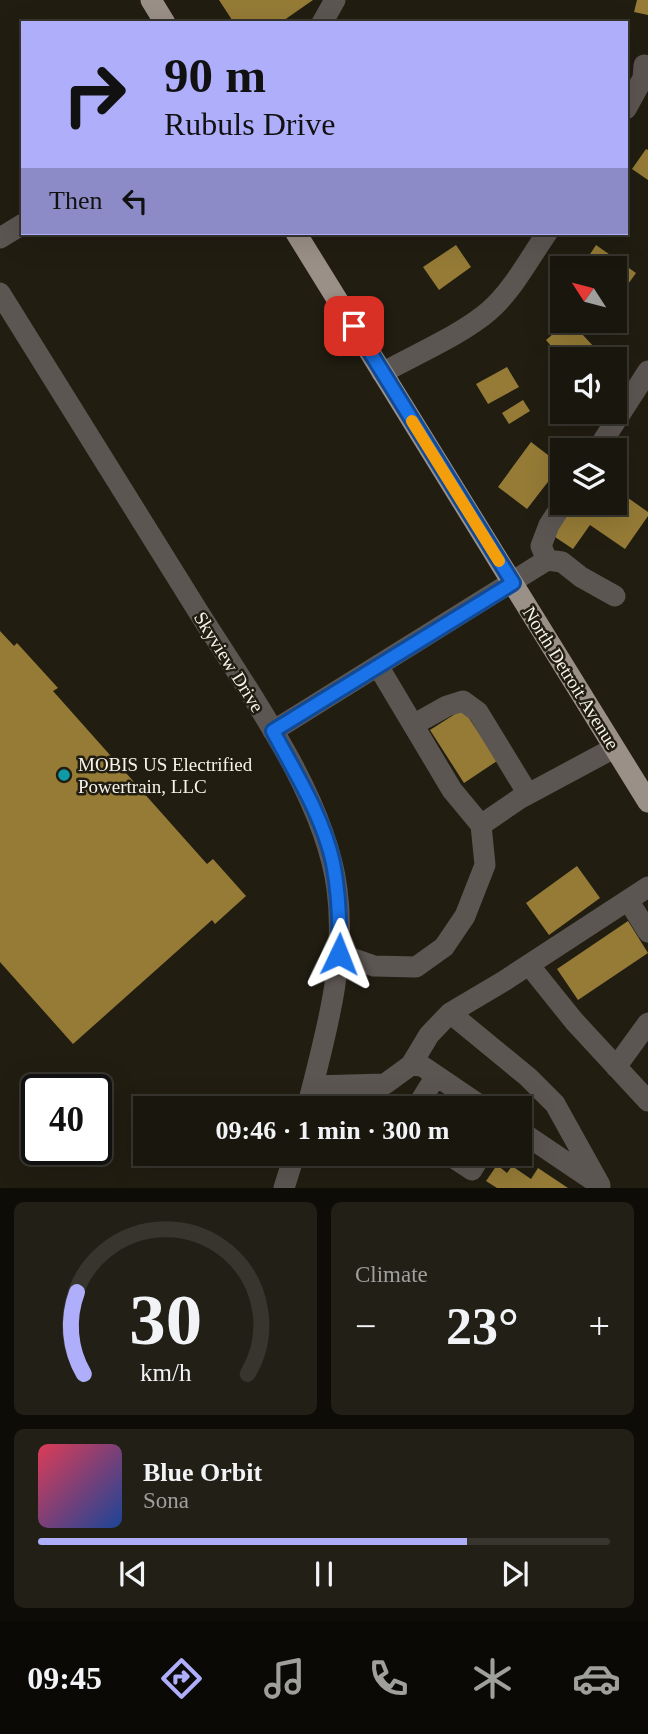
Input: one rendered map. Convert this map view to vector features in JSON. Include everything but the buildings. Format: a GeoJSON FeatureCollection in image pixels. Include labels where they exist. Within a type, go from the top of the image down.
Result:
{"type":"FeatureCollection","features":[{"type":"Feature","properties":{"kind":"main road"},"geometry":{"type":"LineString","coordinates":[[151,0],[164,21]]}},
{"type":"Feature","properties":{"kind":"main road","name":"North Detroit Avenue"},"geometry":{"type":"LineString","coordinates":[[297,235],[648,802]]}},
{"type":"Feature","properties":{"kind":"street"},"geometry":{"type":"LineString","coordinates":[[323,21],[335,0]]}},
{"type":"Feature","properties":{"kind":"street"},"geometry":{"type":"LineString","coordinates":[[628,105],[643,78],[640,64]]}},
{"type":"Feature","properties":{"kind":"street"},"geometry":{"type":"LineString","coordinates":[[0,238],[21,225]]}},
{"type":"Feature","properties":{"kind":"street"},"geometry":{"type":"LineString","coordinates":[[382,373],[477,321],[507,291],[546,235]]}},
{"type":"Feature","properties":{"kind":"street","name":"Skyview Drive"},"geometry":{"type":"LineString","coordinates":[[0,293],[273,731],[311,803],[332,860],[340,913],[339,954],[331,1015],[310,1096]]}},
{"type":"Feature","properties":{"kind":"street"},"geometry":{"type":"LineString","coordinates":[[605,438],[648,371]]}},
{"type":"Feature","properties":{"kind":"street"},"geometry":{"type":"LineString","coordinates":[[547,561],[541,546],[556,515]]}},
{"type":"Feature","properties":{"kind":"street"},"geometry":{"type":"LineString","coordinates":[[273,731],[547,561],[562,562],[581,577],[615,596]]}},
{"type":"Feature","properties":{"kind":"street"},"geometry":{"type":"LineString","coordinates":[[339,954],[374,966],[416,967],[444,947],[465,916],[485,865],[481,825],[452,790],[378,667]]}},
{"type":"Feature","properties":{"kind":"street"},"geometry":{"type":"LineString","coordinates":[[413,725],[447,706],[463,701],[478,712],[528,794]]}},
{"type":"Feature","properties":{"kind":"street"},"geometry":{"type":"LineString","coordinates":[[481,825],[528,794],[614,748]]}},
{"type":"Feature","properties":{"kind":"street"},"geometry":{"type":"LineString","coordinates":[[313,1086],[385,1084],[411,1065],[429,1035],[450,1013],[648,887]]}},
{"type":"Feature","properties":{"kind":"street"},"geometry":{"type":"LineString","coordinates":[[628,900],[648,932]]}},
{"type":"Feature","properties":{"kind":"street"},"geometry":{"type":"LineString","coordinates":[[529,965],[574,1021],[648,1101]]}},
{"type":"Feature","properties":{"kind":"street"},"geometry":{"type":"LineString","coordinates":[[450,1013],[528,1077],[555,1104],[603,1186]]}},
{"type":"Feature","properties":{"kind":"street"},"geometry":{"type":"LineString","coordinates":[[616,1067],[648,1023]]}},
{"type":"Feature","properties":{"kind":"street"},"geometry":{"type":"LineString","coordinates":[[411,1065],[422,1066],[466,1096]]}},
{"type":"Feature","properties":{"kind":"street"},"geometry":{"type":"LineString","coordinates":[[424,1096],[436,1076]]}},
{"type":"Feature","properties":{"kind":"street"},"geometry":{"type":"LineString","coordinates":[[532,1139],[603,1186]]}},
{"type":"Feature","properties":{"kind":"street"},"geometry":{"type":"LineString","coordinates":[[284,1188],[291,1166]]}},
{"type":"Feature","properties":{"kind":"slow traffic"},"geometry":{"type":"LineString","coordinates":[[412,421],[499,561]]}},
{"type":"Feature","properties":{"kind":"place","name":"MOBIS US Electrified Powertrain, LLC"},"geometry":{"type":"Point","coordinates":[64,775]}},
{"type":"Feature","properties":{"kind":"route"},"geometry":{"type":"LineString","coordinates":[[339,954],[340,913],[332,860],[311,803],[273,731],[513,583],[354,326]]}}]}
